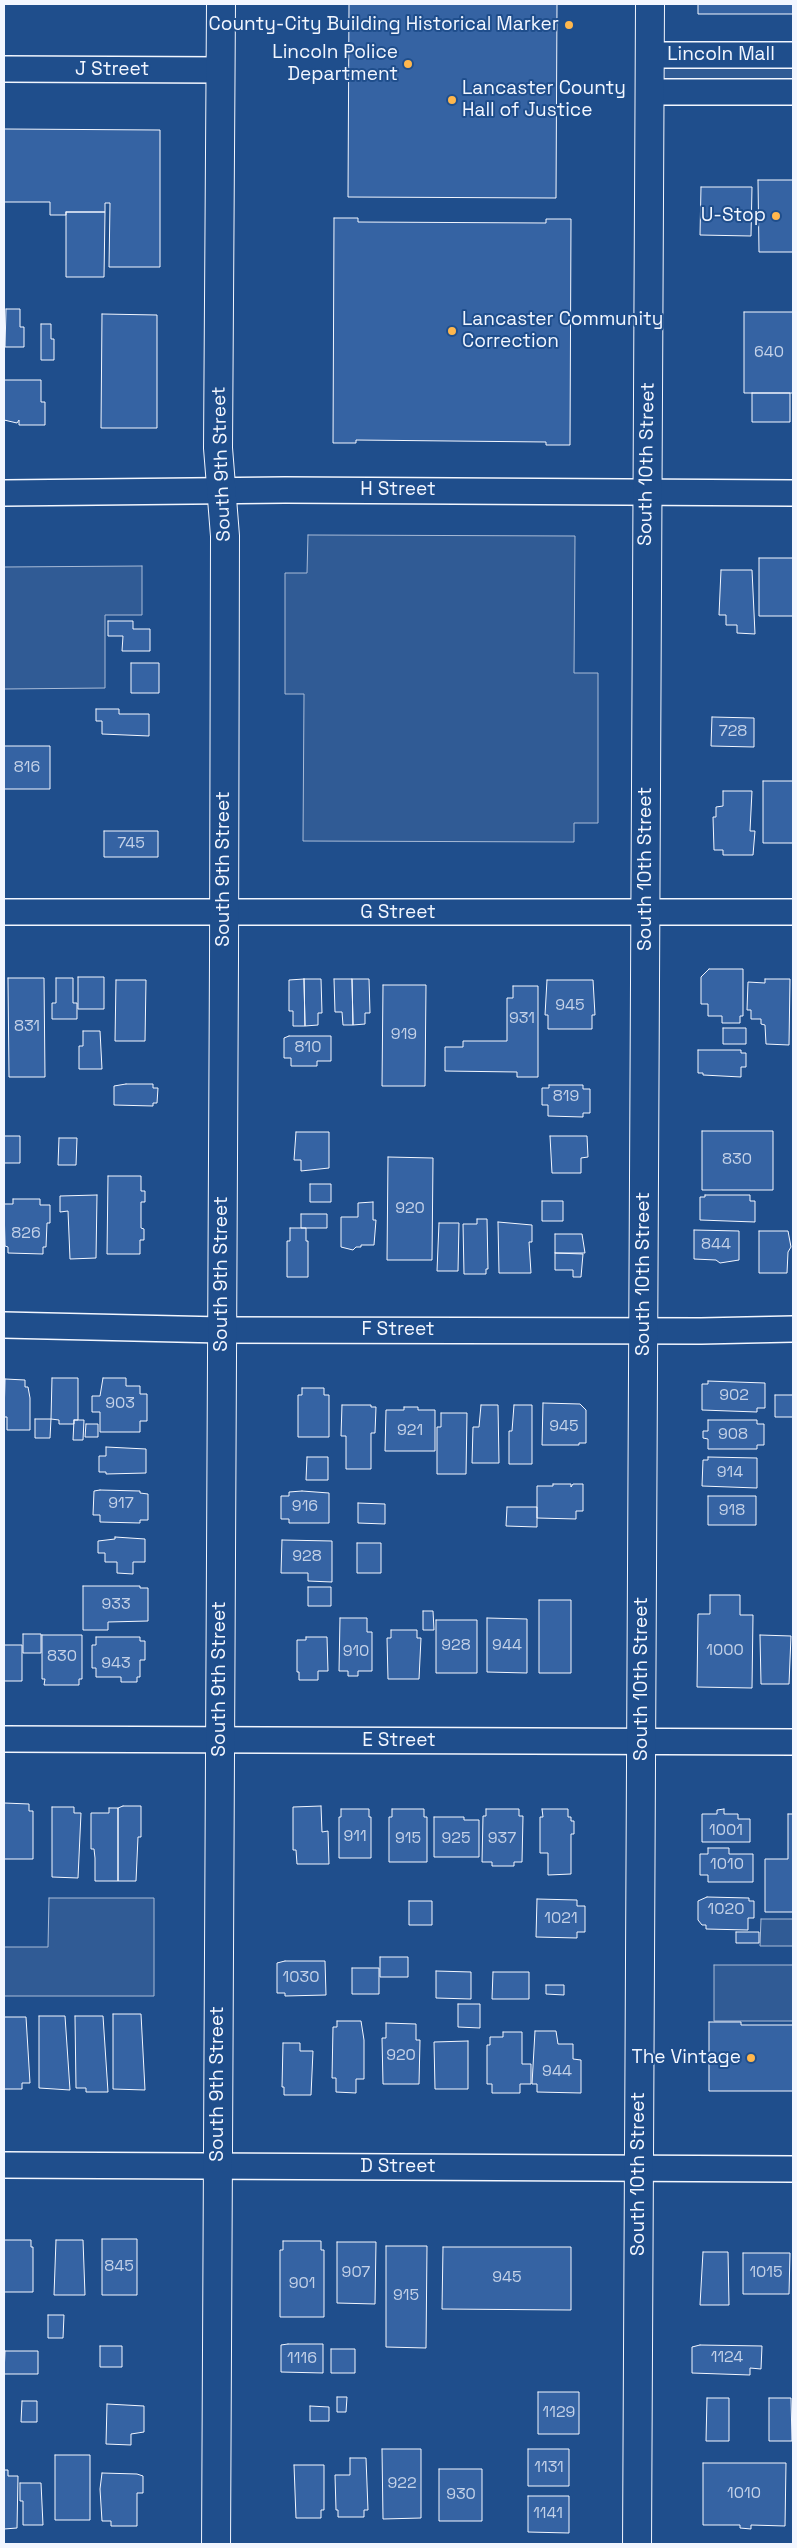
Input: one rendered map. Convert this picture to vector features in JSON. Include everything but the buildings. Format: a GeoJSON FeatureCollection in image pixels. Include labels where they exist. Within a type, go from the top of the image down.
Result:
{"type":"FeatureCollection","features":[{"type":"Feature","properties":{"kind":"main road","name":"South 9th Street"},"geometry":{"type":"LineString","coordinates":[[216,2544],[225,536],[218,448],[221,4]]}},
{"type":"Feature","properties":{"kind":"main road","name":"South 10th Street"},"geometry":{"type":"LineString","coordinates":[[637,2544],[650,4]]}},
{"type":"Feature","properties":{"kind":"street","name":"Lincoln Mall"},"geometry":{"type":"LineString","coordinates":[[650,55],[793,55]]}},
{"type":"Feature","properties":{"kind":"street","name":"J Street"},"geometry":{"type":"LineString","coordinates":[[4,69],[221,70]]}},
{"type":"Feature","properties":{"kind":"street","name":"Lincoln Mall"},"geometry":{"type":"LineString","coordinates":[[650,92],[793,92]]}},
{"type":"Feature","properties":{"kind":"street","name":"H Street"},"geometry":{"type":"LineString","coordinates":[[4,493],[222,490],[649,490],[793,493]]}},
{"type":"Feature","properties":{"kind":"street","name":"G Street"},"geometry":{"type":"LineString","coordinates":[[4,912],[793,912]]}},
{"type":"Feature","properties":{"kind":"street","name":"F Street"},"geometry":{"type":"LineString","coordinates":[[4,1325],[221,1330],[644,1331],[793,1329]]}},
{"type":"Feature","properties":{"kind":"street","name":"E Street"},"geometry":{"type":"LineString","coordinates":[[4,1739],[793,1742]]}},
{"type":"Feature","properties":{"kind":"street","name":"D Street"},"geometry":{"type":"LineString","coordinates":[[4,2165],[793,2169]]}},
{"type":"Feature","properties":{"kind":"shaded area"},"geometry":{"type":"Polygon","coordinates":[[[650,55],[793,55],[793,92],[650,92],[650,55]]]}},
{"type":"Feature","properties":{"kind":"shaded area"},"geometry":{"type":"Polygon","coordinates":[[[308,535],[575,536],[574,673],[598,673],[598,823],[574,823],[574,842],[303,841],[304,694],[285,694],[285,573],[307,573],[308,535]]]}},
{"type":"Feature","properties":{"kind":"shaded area"},"geometry":{"type":"Polygon","coordinates":[[[142,566],[142,615],[105,615],[105,688],[4,689],[4,567],[142,566]]]}},
{"type":"Feature","properties":{"kind":"shaded area"},"geometry":{"type":"Polygon","coordinates":[[[49,1898],[154,1898],[154,1996],[4,1996],[4,1947],[48,1947],[49,1898]]]}},
{"type":"Feature","properties":{"kind":"shaded area"},"geometry":{"type":"Polygon","coordinates":[[[761,1919],[793,1919],[793,1946],[760,1946],[761,1919]]]}},
{"type":"Feature","properties":{"kind":"shaded area"},"geometry":{"type":"Polygon","coordinates":[[[714,1965],[793,1965],[793,2021],[714,2021],[714,1965]]]}},
{"type":"Feature","properties":{"kind":"place","name":"County-City Building Historical Marker"},"geometry":{"type":"Point","coordinates":[569,25]}},
{"type":"Feature","properties":{"kind":"place","name":"Lincoln Police Department"},"geometry":{"type":"Point","coordinates":[408,64]}},
{"type":"Feature","properties":{"kind":"place","name":"Lancaster County Hall of Justice"},"geometry":{"type":"Point","coordinates":[452,100]}},
{"type":"Feature","properties":{"kind":"place","name":"U-Stop"},"geometry":{"type":"Point","coordinates":[776,216]}},
{"type":"Feature","properties":{"kind":"place","name":"Lancaster Community Correction"},"geometry":{"type":"Point","coordinates":[452,331]}},
{"type":"Feature","properties":{"kind":"place","name":"The Vintage"},"geometry":{"type":"Point","coordinates":[751,2058]}}]}
